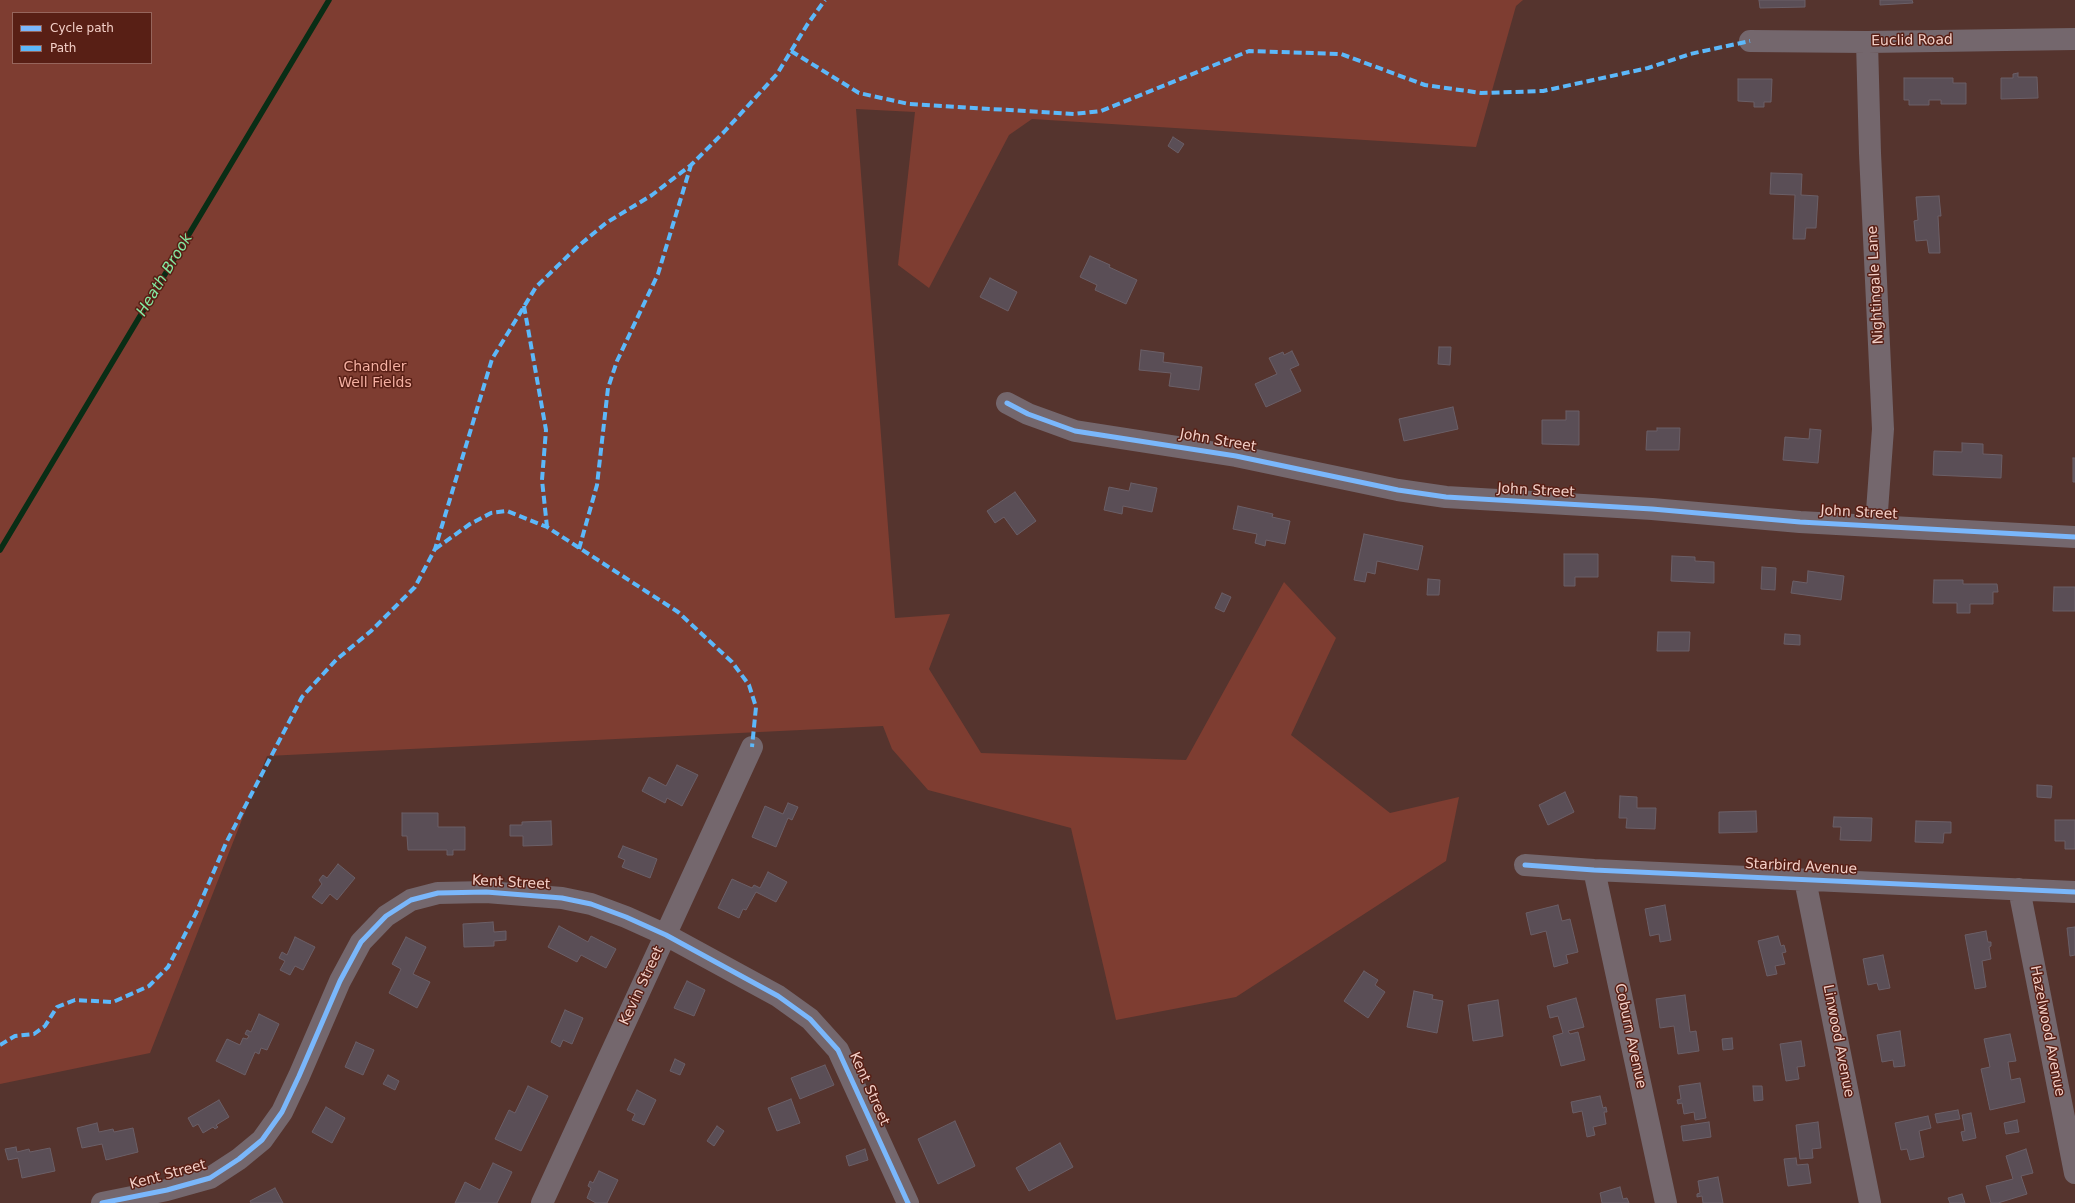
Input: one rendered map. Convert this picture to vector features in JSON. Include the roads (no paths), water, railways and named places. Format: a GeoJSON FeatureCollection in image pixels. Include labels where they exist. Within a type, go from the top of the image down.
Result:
{"type":"FeatureCollection","features":[{"type":"Feature","properties":{"kind":"street","name":"Euclid Road"},"geometry":{"type":"LineString","coordinates":[[1750,41],[1867,42],[2075,39]]}},
{"type":"Feature","properties":{"kind":"street","name":"Nightingale Lane"},"geometry":{"type":"LineString","coordinates":[[1867,42],[1869,146],[1883,429],[1877,511],[1873,526]]}},
{"type":"Feature","properties":{"kind":"street","name":"John Street"},"geometry":{"type":"LineString","coordinates":[[1007,402],[1028,414],[1075,431],[1236,456],[1398,490],[1446,497],[1873,526],[2075,537]]}},
{"type":"Feature","properties":{"kind":"street","name":"Kevin Street"},"geometry":{"type":"LineString","coordinates":[[542,1203],[752,747]]}},
{"type":"Feature","properties":{"kind":"street","name":"Starbird Avenue"},"geometry":{"type":"LineString","coordinates":[[1526,865],[1594,870],[2075,892]]}},
{"type":"Feature","properties":{"kind":"street","name":"Coburn Avenue"},"geometry":{"type":"LineString","coordinates":[[1594,870],[1666,1203]]}},
{"type":"Feature","properties":{"kind":"street","name":"Linwood Avenue"},"geometry":{"type":"LineString","coordinates":[[1805,880],[1870,1203]]}},
{"type":"Feature","properties":{"kind":"street","name":"Hazelwood Avenue"},"geometry":{"type":"LineString","coordinates":[[2019,889],[2075,1173]]}},
{"type":"Feature","properties":{"kind":"street","name":"Kent Street"},"geometry":{"type":"LineString","coordinates":[[102,1203],[167,1190],[210,1178],[240,1159],[262,1140],[282,1112],[300,1076],[340,981],[361,942],[386,916],[411,900],[438,893],[486,892],[562,898],[591,904],[666,935],[778,996],[810,1019],[838,1050],[908,1203]]}},
{"type":"Feature","properties":{"kind":"waterway","name":"Heath Brook"},"geometry":{"type":"LineString","coordinates":[[0,550],[329,0]]}},
{"type":"Feature","properties":{"kind":"park label","name":"Chandler Well Fields"},"geometry":{"type":"Point","coordinates":[375,376]}}]}
